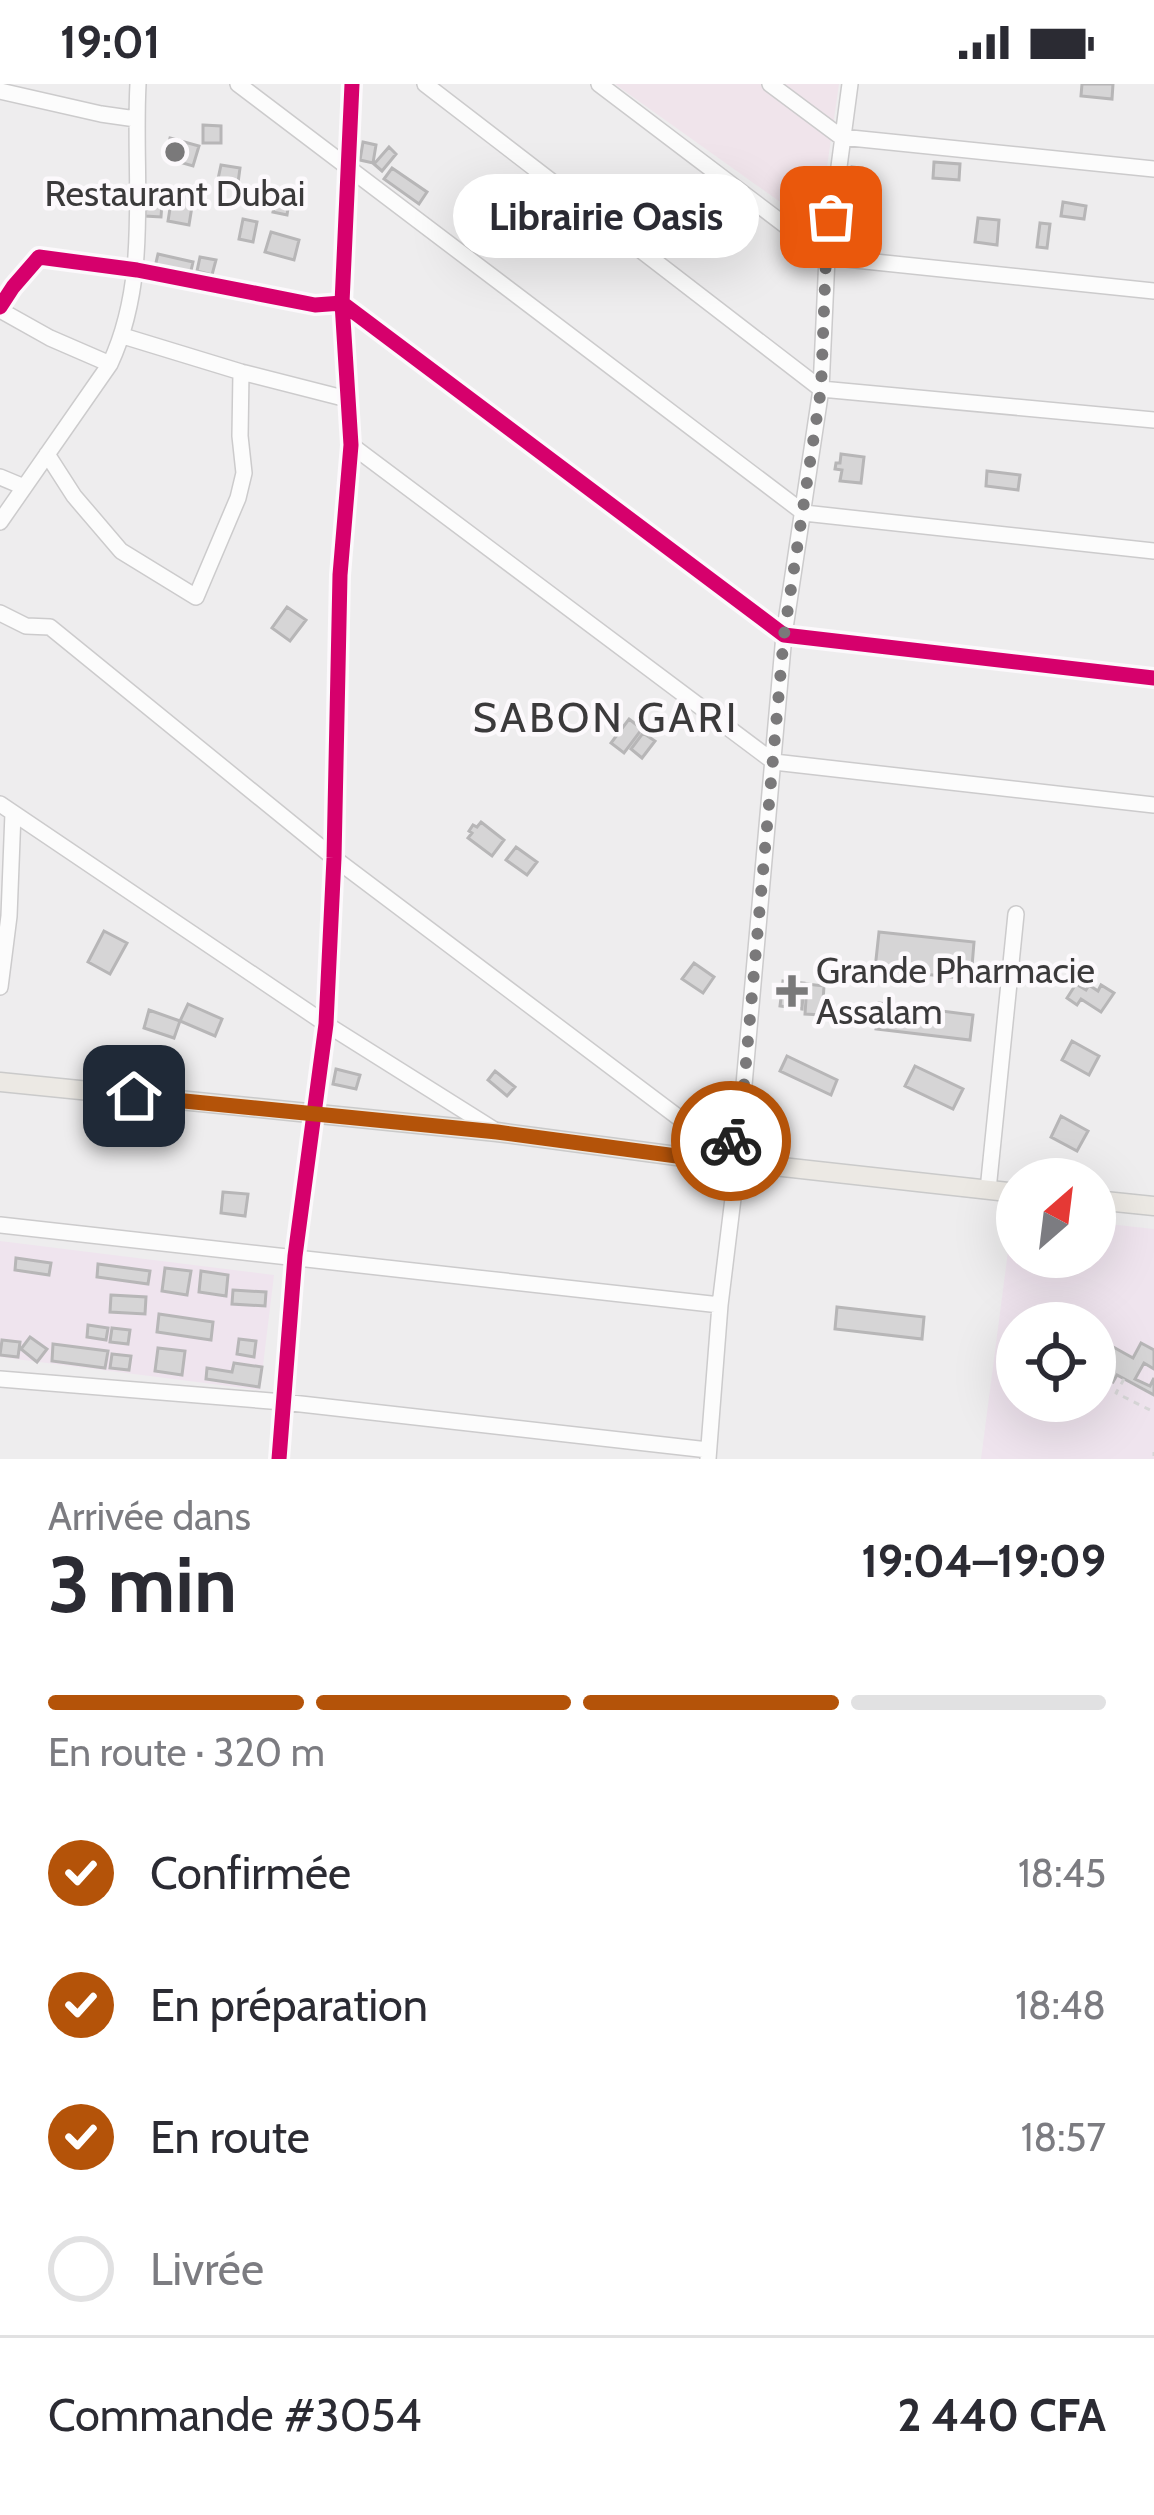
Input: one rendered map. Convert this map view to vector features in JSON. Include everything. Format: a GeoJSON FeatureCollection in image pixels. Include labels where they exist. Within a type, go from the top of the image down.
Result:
{"type":"FeatureCollection","features":[{"type":"Feature","properties":{"kind":"main road"},"geometry":{"type":"LineString","coordinates":[[0,1082],[716,1155]]}},
{"type":"Feature","properties":{"kind":"main road"},"geometry":{"type":"LineString","coordinates":[[716,1155],[728,1142],[739,1141],[749,1147],[755,1164]]}},
{"type":"Feature","properties":{"kind":"main road"},"geometry":{"type":"LineString","coordinates":[[716,1155],[722,1178],[735,1182],[746,1179],[755,1164]]}},
{"type":"Feature","properties":{"kind":"main road"},"geometry":{"type":"LineString","coordinates":[[755,1164],[996,1191]]}},
{"type":"Feature","properties":{"kind":"main road"},"geometry":{"type":"LineString","coordinates":[[1116,1202],[1154,1206]]}},
{"type":"Feature","properties":{"kind":"street"},"geometry":{"type":"LineString","coordinates":[[0,522],[110,364],[123,336],[137,270],[138,84]]}},
{"type":"Feature","properties":{"kind":"street"},"geometry":{"type":"LineString","coordinates":[[238,84],[804,513],[1154,551]]}},
{"type":"Feature","properties":{"kind":"street"},"geometry":{"type":"LineString","coordinates":[[279,1459],[295,1256],[326,1024],[340,574],[351,446],[342,303],[352,84]]}},
{"type":"Feature","properties":{"kind":"street"},"geometry":{"type":"LineString","coordinates":[[425,84],[821,389],[1154,420]]}},
{"type":"Feature","properties":{"kind":"street"},"geometry":{"type":"LineString","coordinates":[[599,84],[826,256],[1154,291]]}},
{"type":"Feature","properties":{"kind":"street"},"geometry":{"type":"LineString","coordinates":[[770,84],[841,137],[1154,169]]}},
{"type":"Feature","properties":{"kind":"street"},"geometry":{"type":"LineString","coordinates":[[739,1141],[784,635],[821,389],[826,256],[850,84]]}},
{"type":"Feature","properties":{"kind":"street"},"geometry":{"type":"LineString","coordinates":[[2,91],[136,119]]}},
{"type":"Feature","properties":{"kind":"street"},"geometry":{"type":"LineString","coordinates":[[110,364],[0,309],[39,257],[137,270],[315,305],[342,303],[784,635],[1154,678]]}},
{"type":"Feature","properties":{"kind":"street"},"geometry":{"type":"LineString","coordinates":[[123,336],[347,399]]}},
{"type":"Feature","properties":{"kind":"street"},"geometry":{"type":"LineString","coordinates":[[47,454],[74,496],[121,551],[196,597],[244,473],[241,372]]}},
{"type":"Feature","properties":{"kind":"street"},"geometry":{"type":"LineString","coordinates":[[351,446],[774,762],[1154,805]]}},
{"type":"Feature","properties":{"kind":"street"},"geometry":{"type":"LineString","coordinates":[[0,477],[24,487]]}},
{"type":"Feature","properties":{"kind":"street"},"geometry":{"type":"LineString","coordinates":[[0,614],[26,626],[50,627],[334,858],[716,1155]]}},
{"type":"Feature","properties":{"kind":"street"},"geometry":{"type":"LineString","coordinates":[[0,988],[6,808]]}},
{"type":"Feature","properties":{"kind":"street"},"geometry":{"type":"LineString","coordinates":[[6,808],[326,1024],[497,1132]]}},
{"type":"Feature","properties":{"kind":"street"},"geometry":{"type":"LineString","coordinates":[[988,1190],[1016,914]]}},
{"type":"Feature","properties":{"kind":"street"},"geometry":{"type":"LineString","coordinates":[[0,1379],[283,1402],[708,1454],[735,1182]]}},
{"type":"Feature","properties":{"kind":"street"},"geometry":{"type":"LineString","coordinates":[[0,1225],[720,1305]]}},
{"type":"Feature","properties":{"kind":"path"},"geometry":{"type":"LineString","coordinates":[[1124,1379],[1116,1393],[1154,1412]]}},
{"type":"Feature","properties":{"kind":"shaded area"},"geometry":{"type":"Polygon","coordinates":[[[615,84],[839,84],[818,229],[626,92],[615,84]]]}},
{"type":"Feature","properties":{"kind":"shaded area"},"geometry":{"type":"Polygon","coordinates":[[[1116,1225],[1154,1229],[1154,1459],[981,1459],[996,1344],[996,1422],[1116,1422],[1116,1302],[1001,1302],[1005,1278],[1116,1278],[1116,1225]]]}},
{"type":"Feature","properties":{"kind":"shaded area"},"geometry":{"type":"Polygon","coordinates":[[[0,1241],[274,1275],[260,1390],[0,1357],[0,1241]]]}},
{"type":"Feature","properties":{"kind":"building"},"geometry":{"type":"Polygon","coordinates":[[[1082,84],[1113,84],[1112,99],[1081,96],[1082,84]]]}},
{"type":"Feature","properties":{"kind":"building"},"geometry":{"type":"Polygon","coordinates":[[[203,125],[221,126],[221,143],[203,143],[203,125]]]}},
{"type":"Feature","properties":{"kind":"building"},"geometry":{"type":"Polygon","coordinates":[[[170,138],[199,146],[193,166],[165,158],[170,138]]]}},
{"type":"Feature","properties":{"kind":"building"},"geometry":{"type":"Polygon","coordinates":[[[363,142],[376,145],[373,163],[360,160],[363,142]]]}},
{"type":"Feature","properties":{"kind":"building"},"geometry":{"type":"Polygon","coordinates":[[[389,147],[396,154],[382,171],[374,164],[389,147]]]}},
{"type":"Feature","properties":{"kind":"building"},"geometry":{"type":"Polygon","coordinates":[[[934,162],[960,164],[959,180],[933,178],[934,162]]]}},
{"type":"Feature","properties":{"kind":"building"},"geometry":{"type":"Polygon","coordinates":[[[221,165],[240,168],[238,183],[218,179],[221,165]]]}},
{"type":"Feature","properties":{"kind":"building"},"geometry":{"type":"Polygon","coordinates":[[[852,167],[862,168],[859,197],[849,196],[852,167]]]}},
{"type":"Feature","properties":{"kind":"building"},"geometry":{"type":"Polygon","coordinates":[[[392,168],[427,192],[419,204],[384,179],[392,168]]]}},
{"type":"Feature","properties":{"kind":"building"},"geometry":{"type":"Polygon","coordinates":[[[173,190],[194,194],[189,225],[168,221],[173,190]]]}},
{"type":"Feature","properties":{"kind":"building"},"geometry":{"type":"Polygon","coordinates":[[[277,194],[290,196],[287,215],[273,212],[277,194]]]}},
{"type":"Feature","properties":{"kind":"building"},"geometry":{"type":"Polygon","coordinates":[[[145,202],[162,203],[161,217],[145,216],[145,202]]]}},
{"type":"Feature","properties":{"kind":"building"},"geometry":{"type":"Polygon","coordinates":[[[1063,202],[1086,206],[1084,219],[1061,216],[1063,202]]]}},
{"type":"Feature","properties":{"kind":"building"},"geometry":{"type":"Polygon","coordinates":[[[978,218],[999,220],[997,245],[975,242],[978,218]]]}},
{"type":"Feature","properties":{"kind":"building"},"geometry":{"type":"Polygon","coordinates":[[[243,219],[257,222],[253,242],[239,239],[243,219]]]}},
{"type":"Feature","properties":{"kind":"building"},"geometry":{"type":"Polygon","coordinates":[[[1040,223],[1050,224],[1047,248],[1037,247],[1040,223]]]}},
{"type":"Feature","properties":{"kind":"building"},"geometry":{"type":"Polygon","coordinates":[[[271,232],[299,240],[294,260],[265,252],[271,232]]]}},
{"type":"Feature","properties":{"kind":"building"},"geometry":{"type":"Polygon","coordinates":[[[158,254],[193,262],[190,275],[155,267],[158,254]]]}},
{"type":"Feature","properties":{"kind":"building"},"geometry":{"type":"Polygon","coordinates":[[[200,257],[216,260],[212,275],[197,271],[200,257]]]}},
{"type":"Feature","properties":{"kind":"building"},"geometry":{"type":"Polygon","coordinates":[[[841,454],[864,457],[861,483],[840,481],[842,470],[835,469],[841,454]]]}},
{"type":"Feature","properties":{"kind":"building"},"geometry":{"type":"Polygon","coordinates":[[[987,471],[1020,475],[1018,490],[986,486],[987,471]]]}},
{"type":"Feature","properties":{"kind":"building"},"geometry":{"type":"Polygon","coordinates":[[[287,607],[306,620],[290,641],[272,628],[287,607]]]}},
{"type":"Feature","properties":{"kind":"building"},"geometry":{"type":"Polygon","coordinates":[[[629,719],[642,729],[624,753],[611,743],[629,719]]]}},
{"type":"Feature","properties":{"kind":"building"},"geometry":{"type":"Polygon","coordinates":[[[643,733],[655,741],[642,758],[631,749],[643,733]]]}},
{"type":"Feature","properties":{"kind":"building"},"geometry":{"type":"Polygon","coordinates":[[[481,822],[504,840],[492,856],[468,838],[473,825],[481,822]]]}},
{"type":"Feature","properties":{"kind":"building"},"geometry":{"type":"Polygon","coordinates":[[[516,847],[537,862],[527,875],[506,860],[516,847]]]}},
{"type":"Feature","properties":{"kind":"building"},"geometry":{"type":"Polygon","coordinates":[[[104,931],[127,943],[110,974],[88,962],[104,931]]]}},
{"type":"Feature","properties":{"kind":"building"},"geometry":{"type":"Polygon","coordinates":[[[879,932],[974,942],[971,979],[875,969],[879,932]]]}},
{"type":"Feature","properties":{"kind":"building"},"geometry":{"type":"Polygon","coordinates":[[[694,963],[714,977],[703,993],[682,979],[694,963]]]}},
{"type":"Feature","properties":{"kind":"building"},"geometry":{"type":"Polygon","coordinates":[[[783,981],[804,983],[802,1009],[780,1006],[783,981]]]}},
{"type":"Feature","properties":{"kind":"building"},"geometry":{"type":"Polygon","coordinates":[[[807,984],[824,986],[822,1015],[805,1014],[807,984]]]}},
{"type":"Feature","properties":{"kind":"building"},"geometry":{"type":"Polygon","coordinates":[[[1076,984],[1098,991],[1101,985],[1114,993],[1101,1012],[1081,999],[1077,1005],[1067,998],[1076,984]]]}},
{"type":"Feature","properties":{"kind":"building"},"geometry":{"type":"Polygon","coordinates":[[[879,1003],[973,1015],[970,1040],[876,1029],[879,1003]]]}},
{"type":"Feature","properties":{"kind":"building"},"geometry":{"type":"Polygon","coordinates":[[[188,1004],[222,1019],[215,1036],[180,1021],[188,1004]]]}},
{"type":"Feature","properties":{"kind":"building"},"geometry":{"type":"Polygon","coordinates":[[[149,1010],[180,1021],[174,1038],[144,1028],[149,1010]]]}},
{"type":"Feature","properties":{"kind":"building"},"geometry":{"type":"Polygon","coordinates":[[[1072,1041],[1099,1056],[1089,1075],[1062,1060],[1072,1041]]]}},
{"type":"Feature","properties":{"kind":"building"},"geometry":{"type":"Polygon","coordinates":[[[787,1056],[837,1080],[831,1095],[780,1071],[787,1056]]]}},
{"type":"Feature","properties":{"kind":"building"},"geometry":{"type":"Polygon","coordinates":[[[915,1066],[963,1089],[953,1109],[905,1086],[915,1066]]]}},
{"type":"Feature","properties":{"kind":"building"},"geometry":{"type":"Polygon","coordinates":[[[336,1069],[360,1075],[356,1089],[333,1084],[336,1069]]]}},
{"type":"Feature","properties":{"kind":"building"},"geometry":{"type":"Polygon","coordinates":[[[495,1071],[515,1087],[507,1096],[488,1080],[495,1071]]]}},
{"type":"Feature","properties":{"kind":"building"},"geometry":{"type":"Polygon","coordinates":[[[1061,1116],[1088,1131],[1077,1151],[1051,1137],[1061,1116]]]}},
{"type":"Feature","properties":{"kind":"building"},"geometry":{"type":"Polygon","coordinates":[[[223,1192],[248,1194],[245,1216],[221,1213],[223,1192]]]}},
{"type":"Feature","properties":{"kind":"building"},"geometry":{"type":"Polygon","coordinates":[[[16,1258],[51,1263],[49,1275],[15,1270],[16,1258]]]}},
{"type":"Feature","properties":{"kind":"building"},"geometry":{"type":"Polygon","coordinates":[[[98,1264],[150,1271],[148,1284],[97,1277],[98,1264]]]}},
{"type":"Feature","properties":{"kind":"building"},"geometry":{"type":"Polygon","coordinates":[[[165,1268],[191,1271],[187,1295],[162,1291],[165,1268]]]}},
{"type":"Feature","properties":{"kind":"building"},"geometry":{"type":"Polygon","coordinates":[[[201,1271],[228,1275],[226,1296],[199,1292],[201,1271]]]}},
{"type":"Feature","properties":{"kind":"building"},"geometry":{"type":"Polygon","coordinates":[[[233,1290],[266,1292],[265,1306],[232,1304],[233,1290]]]}},
{"type":"Feature","properties":{"kind":"building"},"geometry":{"type":"Polygon","coordinates":[[[111,1295],[146,1297],[145,1314],[110,1312],[111,1295]]]}},
{"type":"Feature","properties":{"kind":"building"},"geometry":{"type":"Polygon","coordinates":[[[837,1307],[924,1317],[922,1339],[835,1329],[837,1307]]]}},
{"type":"Feature","properties":{"kind":"building"},"geometry":{"type":"Polygon","coordinates":[[[159,1314],[213,1322],[211,1340],[157,1332],[159,1314]]]}},
{"type":"Feature","properties":{"kind":"building"},"geometry":{"type":"Polygon","coordinates":[[[88,1325],[108,1328],[106,1340],[87,1337],[88,1325]]]}},
{"type":"Feature","properties":{"kind":"building"},"geometry":{"type":"Polygon","coordinates":[[[112,1328],[130,1330],[128,1344],[110,1342],[112,1328]]]}},
{"type":"Feature","properties":{"kind":"building"},"geometry":{"type":"Polygon","coordinates":[[[30,1337],[47,1349],[37,1362],[21,1349],[30,1337]]]}},
{"type":"Feature","properties":{"kind":"building"},"geometry":{"type":"Polygon","coordinates":[[[239,1339],[256,1341],[254,1357],[237,1354],[239,1339]]]}},
{"type":"Feature","properties":{"kind":"building"},"geometry":{"type":"Polygon","coordinates":[[[2,1340],[20,1342],[18,1357],[0,1355],[2,1340]]]}},
{"type":"Feature","properties":{"kind":"building"},"geometry":{"type":"Polygon","coordinates":[[[1141,1343],[1154,1350],[1154,1369],[1144,1363],[1135,1379],[1150,1386],[1154,1378],[1154,1395],[1117,1375],[1116,1349],[1133,1358],[1141,1343]]]}},
{"type":"Feature","properties":{"kind":"building"},"geometry":{"type":"Polygon","coordinates":[[[53,1344],[108,1351],[105,1368],[52,1361],[53,1344]]]}},
{"type":"Feature","properties":{"kind":"building"},"geometry":{"type":"Polygon","coordinates":[[[158,1348],[185,1351],[182,1375],[155,1371],[158,1348]]]}},
{"type":"Feature","properties":{"kind":"building"},"geometry":{"type":"Polygon","coordinates":[[[112,1354],[131,1356],[129,1370],[110,1368],[112,1354]]]}},
{"type":"Feature","properties":{"kind":"building"},"geometry":{"type":"Polygon","coordinates":[[[234,1363],[262,1367],[259,1387],[206,1379],[207,1368],[232,1372],[234,1363]]]}},
{"type":"Feature","properties":{"kind":"cycle path"},"geometry":{"type":"LineString","coordinates":[[279,1459],[295,1256],[326,1024],[340,575],[351,445],[342,303],[352,84]]}},
{"type":"Feature","properties":{"kind":"cycle path"},"geometry":{"type":"LineString","coordinates":[[0,307],[39,257],[137,270],[315,305],[342,303],[784,635],[1154,678]]}},
{"type":"Feature","properties":{"kind":"way so far"},"geometry":{"type":"LineString","coordinates":[[731,1141],[739,1141],[784,635],[821,389],[831,217]]}},
{"type":"Feature","properties":{"kind":"place","name":"Restaurant Dubai"},"geometry":{"type":"Point","coordinates":[175,152]}},
{"type":"Feature","properties":{"kind":"place","name":"Librairie Oasis"},"geometry":{"type":"Point","coordinates":[831,217]}},
{"type":"Feature","properties":{"kind":"place","name":"Grande Pharmacie Assalam"},"geometry":{"type":"Point","coordinates":[792,991]}},
{"type":"Feature","properties":{"kind":"district","name":"SABON GARI"},"geometry":{"type":"Point","coordinates":[606,717]}},
{"type":"Feature","properties":{"kind":"route"},"geometry":{"type":"LineString","coordinates":[[134,1096],[497,1132],[714,1161],[719,1148],[731,1141]]}}]}
